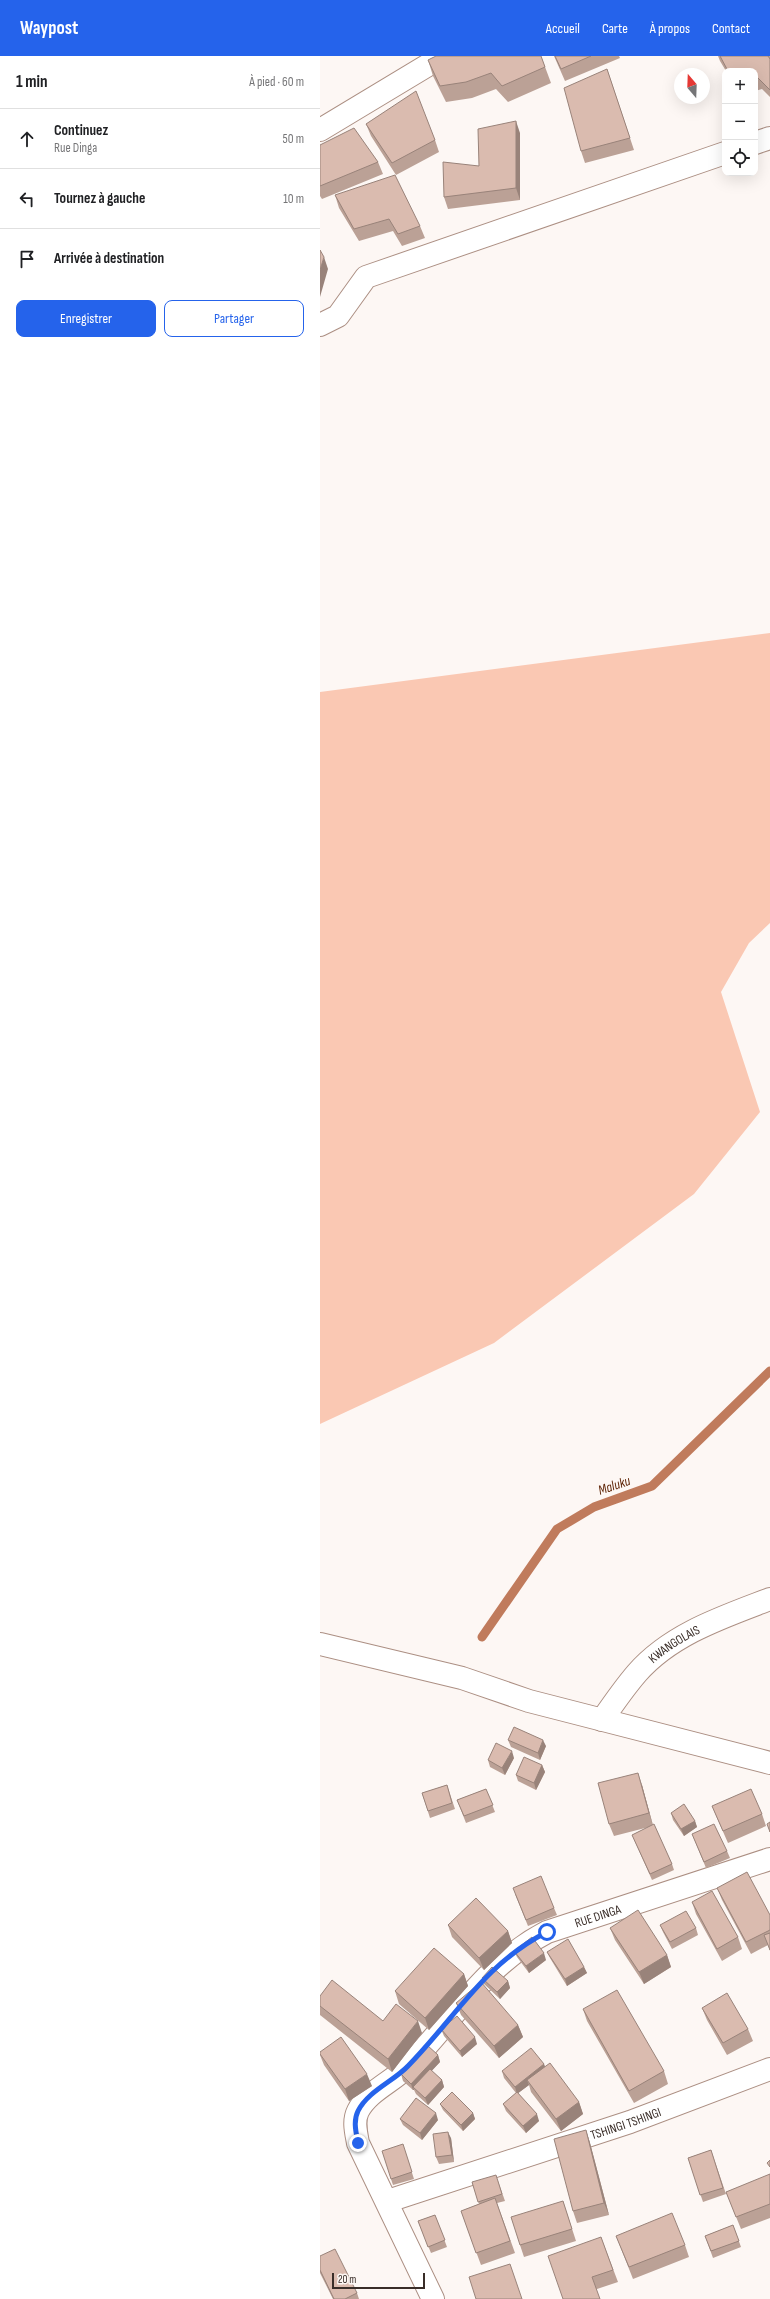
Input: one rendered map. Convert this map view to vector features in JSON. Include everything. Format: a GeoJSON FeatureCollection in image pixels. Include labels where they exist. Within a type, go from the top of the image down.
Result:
{"type":"FeatureCollection","features":[{"type":"Feature","properties":{"kind":"street"},"geometry":{"type":"LineString","coordinates":[[320,130],[443,56]]}},
{"type":"Feature","properties":{"kind":"street"},"geometry":{"type":"LineString","coordinates":[[758,142],[770,138]]}},
{"type":"Feature","properties":{"kind":"street"},"geometry":{"type":"LineString","coordinates":[[320,325],[338,316],[366,276],[722,154]]}},
{"type":"Feature","properties":{"kind":"street","name":"KWANGOLAIS"},"geometry":{"type":"LineString","coordinates":[[602,1720],[638,1672],[666,1647],[706,1623],[770,1599]]}},
{"type":"Feature","properties":{"kind":"street"},"geometry":{"type":"LineString","coordinates":[[320,1644],[462,1678],[529,1701],[770,1763]]}},
{"type":"Feature","properties":{"kind":"street","name":"RUE DINGA"},"geometry":{"type":"LineString","coordinates":[[388,2202],[358,2143],[355,2123],[358,2110],[366,2100],[407,2068],[486,1975],[525,1943],[547,1932],[770,1858]]}},
{"type":"Feature","properties":{"kind":"street","name":"TSHINGI TSHINGI"},"geometry":{"type":"LineString","coordinates":[[388,2202],[630,2122],[770,2069]]}},
{"type":"Feature","properties":{"kind":"street"},"geometry":{"type":"LineString","coordinates":[[388,2202],[433,2299]]}},
{"type":"Feature","properties":{"kind":"shaded area"},"geometry":{"type":"Polygon","coordinates":[[[770,633],[770,923],[749,943],[721,992],[760,1112],[694,1194],[494,1343],[320,1424],[320,692],[770,633]]]}},
{"type":"Feature","properties":{"kind":"building"},"geometry":{"type":"Polygon","coordinates":[[[436,56],[541,56],[545,67],[502,86],[491,73],[466,82],[440,86],[428,60],[436,56]]]}},
{"type":"Feature","properties":{"kind":"building"},"geometry":{"type":"Polygon","coordinates":[[[555,56],[591,56],[561,69],[555,56]]]}},
{"type":"Feature","properties":{"kind":"building"},"geometry":{"type":"Polygon","coordinates":[[[720,56],[768,56],[770,59],[770,90],[758,78],[758,68],[726,68],[720,56]]]}},
{"type":"Feature","properties":{"kind":"building"},"geometry":{"type":"Polygon","coordinates":[[[607,69],[630,138],[581,151],[564,88],[607,69]]]}},
{"type":"Feature","properties":{"kind":"building"},"geometry":{"type":"Polygon","coordinates":[[[416,91],[435,140],[392,163],[366,124],[416,91]]]}},
{"type":"Feature","properties":{"kind":"building"},"geometry":{"type":"Polygon","coordinates":[[[516,121],[516,188],[444,197],[443,162],[479,166],[478,129],[516,121]]]}},
{"type":"Feature","properties":{"kind":"building"},"geometry":{"type":"Polygon","coordinates":[[[354,128],[378,162],[320,186],[320,145],[354,128]]]}},
{"type":"Feature","properties":{"kind":"building"},"geometry":{"type":"Polygon","coordinates":[[[395,175],[420,226],[398,234],[389,219],[354,229],[335,195],[395,175]]]}},
{"type":"Feature","properties":{"kind":"building"},"geometry":{"type":"Polygon","coordinates":[[[320,250],[324,257],[320,270],[320,250]]]}},
{"type":"Feature","properties":{"kind":"building"},"geometry":{"type":"Polygon","coordinates":[[[514,1727],[543,1740],[538,1753],[508,1740],[514,1727]]]}},
{"type":"Feature","properties":{"kind":"building"},"geometry":{"type":"Polygon","coordinates":[[[496,1743],[512,1751],[502,1768],[488,1760],[496,1743]]]}},
{"type":"Feature","properties":{"kind":"building"},"geometry":{"type":"Polygon","coordinates":[[[524,1757],[542,1765],[534,1783],[516,1775],[524,1757]]]}},
{"type":"Feature","properties":{"kind":"building"},"geometry":{"type":"Polygon","coordinates":[[[638,1773],[649,1813],[609,1824],[598,1783],[638,1773]]]}},
{"type":"Feature","properties":{"kind":"building"},"geometry":{"type":"Polygon","coordinates":[[[447,1785],[452,1803],[428,1811],[422,1793],[447,1785]]]}},
{"type":"Feature","properties":{"kind":"building"},"geometry":{"type":"Polygon","coordinates":[[[486,1789],[493,1805],[464,1816],[457,1800],[486,1789]]]}},
{"type":"Feature","properties":{"kind":"building"},"geometry":{"type":"Polygon","coordinates":[[[751,1789],[762,1814],[723,1831],[712,1806],[751,1789]]]}},
{"type":"Feature","properties":{"kind":"building"},"geometry":{"type":"Polygon","coordinates":[[[684,1804],[695,1821],[681,1829],[671,1813],[684,1804]]]}},
{"type":"Feature","properties":{"kind":"building"},"geometry":{"type":"Polygon","coordinates":[[[770,1822],[770,1832],[767,1824],[770,1822]]]}},
{"type":"Feature","properties":{"kind":"building"},"geometry":{"type":"Polygon","coordinates":[[[654,1824],[672,1864],[650,1874],[632,1835],[654,1824]]]}},
{"type":"Feature","properties":{"kind":"building"},"geometry":{"type":"Polygon","coordinates":[[[714,1824],[727,1851],[704,1862],[692,1834],[714,1824]]]}},
{"type":"Feature","properties":{"kind":"building"},"geometry":{"type":"Polygon","coordinates":[[[747,1872],[770,1915],[770,1930],[746,1942],[717,1888],[747,1872]]]}},
{"type":"Feature","properties":{"kind":"building"},"geometry":{"type":"Polygon","coordinates":[[[541,1876],[554,1908],[526,1920],[513,1888],[541,1876]]]}},
{"type":"Feature","properties":{"kind":"building"},"geometry":{"type":"Polygon","coordinates":[[[712,1891],[738,1937],[717,1949],[692,1902],[712,1891]]]}},
{"type":"Feature","properties":{"kind":"building"},"geometry":{"type":"Polygon","coordinates":[[[476,1898],[508,1931],[479,1958],[448,1925],[476,1898]]]}},
{"type":"Feature","properties":{"kind":"building"},"geometry":{"type":"Polygon","coordinates":[[[638,1910],[667,1955],[639,1972],[610,1928],[638,1910]]]}},
{"type":"Feature","properties":{"kind":"building"},"geometry":{"type":"Polygon","coordinates":[[[686,1911],[696,1928],[670,1942],[660,1925],[686,1911]]]}},
{"type":"Feature","properties":{"kind":"building"},"geometry":{"type":"Polygon","coordinates":[[[770,1933],[770,1950],[764,1935],[770,1933]]]}},
{"type":"Feature","properties":{"kind":"building"},"geometry":{"type":"Polygon","coordinates":[[[532,1937],[544,1953],[526,1966],[514,1951],[532,1937]]]}},
{"type":"Feature","properties":{"kind":"building"},"geometry":{"type":"Polygon","coordinates":[[[568,1939],[584,1967],[565,1979],[547,1952],[568,1939]]]}},
{"type":"Feature","properties":{"kind":"building"},"geometry":{"type":"Polygon","coordinates":[[[434,1948],[464,1974],[425,2018],[395,1991],[434,1948]]]}},
{"type":"Feature","properties":{"kind":"building"},"geometry":{"type":"Polygon","coordinates":[[[492,1967],[508,1981],[497,1992],[482,1978],[492,1967]]]}},
{"type":"Feature","properties":{"kind":"building"},"geometry":{"type":"Polygon","coordinates":[[[332,1980],[383,2021],[396,2004],[418,2021],[388,2059],[320,2006],[320,1996],[332,1980]]]}},
{"type":"Feature","properties":{"kind":"building"},"geometry":{"type":"Polygon","coordinates":[[[481,1982],[518,2025],[494,2046],[456,2003],[481,1982]]]}},
{"type":"Feature","properties":{"kind":"building"},"geometry":{"type":"Polygon","coordinates":[[[617,1990],[664,2071],[629,2091],[583,2009],[617,1990]]]}},
{"type":"Feature","properties":{"kind":"building"},"geometry":{"type":"Polygon","coordinates":[[[727,1993],[748,2029],[723,2043],[702,2008],[727,1993]]]}},
{"type":"Feature","properties":{"kind":"building"},"geometry":{"type":"Polygon","coordinates":[[[457,2016],[475,2037],[460,2051],[441,2029],[457,2016]]]}},
{"type":"Feature","properties":{"kind":"building"},"geometry":{"type":"Polygon","coordinates":[[[341,2037],[367,2074],[345,2089],[320,2054],[320,2052],[341,2037]]]}},
{"type":"Feature","properties":{"kind":"building"},"geometry":{"type":"Polygon","coordinates":[[[427,2045],[438,2055],[411,2084],[401,2074],[427,2045]]]}},
{"type":"Feature","properties":{"kind":"building"},"geometry":{"type":"Polygon","coordinates":[[[531,2048],[544,2064],[515,2087],[502,2071],[531,2048]]]}},
{"type":"Feature","properties":{"kind":"building"},"geometry":{"type":"Polygon","coordinates":[[[550,2063],[579,2102],[556,2119],[527,2080],[550,2063]]]}},
{"type":"Feature","properties":{"kind":"building"},"geometry":{"type":"Polygon","coordinates":[[[430,2069],[442,2080],[425,2098],[413,2087],[430,2069]]]}},
{"type":"Feature","properties":{"kind":"building"},"geometry":{"type":"Polygon","coordinates":[[[452,2092],[473,2113],[461,2125],[440,2104],[452,2092]]]}},
{"type":"Feature","properties":{"kind":"building"},"geometry":{"type":"Polygon","coordinates":[[[517,2092],[537,2114],[523,2126],[503,2104],[517,2092]]]}},
{"type":"Feature","properties":{"kind":"building"},"geometry":{"type":"Polygon","coordinates":[[[416,2098],[436,2113],[420,2133],[400,2119],[416,2098]]]}},
{"type":"Feature","properties":{"kind":"building"},"geometry":{"type":"Polygon","coordinates":[[[586,2130],[604,2203],[573,2211],[554,2139],[586,2130]]]}},
{"type":"Feature","properties":{"kind":"building"},"geometry":{"type":"Polygon","coordinates":[[[448,2132],[452,2155],[436,2157],[433,2134],[448,2132]]]}},
{"type":"Feature","properties":{"kind":"building"},"geometry":{"type":"Polygon","coordinates":[[[403,2144],[412,2172],[391,2179],[382,2151],[403,2144]]]}},
{"type":"Feature","properties":{"kind":"building"},"geometry":{"type":"Polygon","coordinates":[[[711,2150],[723,2188],[700,2195],[688,2158],[711,2150]]]}},
{"type":"Feature","properties":{"kind":"building"},"geometry":{"type":"Polygon","coordinates":[[[770,2160],[770,2167],[767,2163],[770,2160]]]}},
{"type":"Feature","properties":{"kind":"building"},"geometry":{"type":"Polygon","coordinates":[[[770,2174],[770,2204],[736,2217],[726,2192],[770,2174]]]}},
{"type":"Feature","properties":{"kind":"building"},"geometry":{"type":"Polygon","coordinates":[[[496,2175],[502,2194],[478,2202],[472,2182],[496,2175]]]}},
{"type":"Feature","properties":{"kind":"building"},"geometry":{"type":"Polygon","coordinates":[[[495,2198],[510,2241],[476,2253],[461,2211],[495,2198]]]}},
{"type":"Feature","properties":{"kind":"building"},"geometry":{"type":"Polygon","coordinates":[[[563,2201],[572,2229],[520,2245],[511,2217],[563,2201]]]}},
{"type":"Feature","properties":{"kind":"building"},"geometry":{"type":"Polygon","coordinates":[[[672,2213],[685,2245],[629,2267],[616,2236],[672,2213]]]}},
{"type":"Feature","properties":{"kind":"building"},"geometry":{"type":"Polygon","coordinates":[[[435,2215],[445,2240],[428,2247],[418,2221],[435,2215]]]}},
{"type":"Feature","properties":{"kind":"building"},"geometry":{"type":"Polygon","coordinates":[[[733,2225],[739,2241],[711,2251],[705,2236],[733,2225]]]}},
{"type":"Feature","properties":{"kind":"building"},"geometry":{"type":"Polygon","coordinates":[[[601,2237],[613,2270],[592,2277],[600,2299],[563,2299],[548,2256],[601,2237]]]}},
{"type":"Feature","properties":{"kind":"building"},"geometry":{"type":"Polygon","coordinates":[[[335,2249],[357,2293],[345,2299],[334,2299],[320,2270],[320,2256],[335,2249]]]}},
{"type":"Feature","properties":{"kind":"building"},"geometry":{"type":"Polygon","coordinates":[[[510,2264],[522,2299],[476,2299],[469,2277],[510,2264]]]}},
{"type":"Feature","properties":{"kind":"waterway","name":"Maluku"},"geometry":{"type":"LineString","coordinates":[[482,1637],[557,1529],[594,1507],[652,1486],[770,1371]]}},
{"type":"Feature","properties":{"kind":"route"},"geometry":{"type":"LineString","coordinates":[[358,2143],[355,2123],[358,2110],[366,2100],[407,2068],[486,1975],[525,1943],[547,1932]]}}]}
